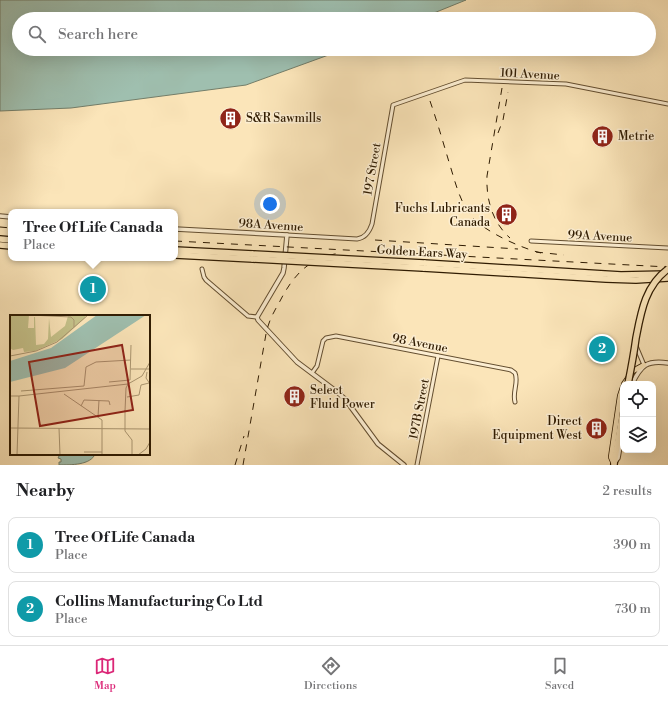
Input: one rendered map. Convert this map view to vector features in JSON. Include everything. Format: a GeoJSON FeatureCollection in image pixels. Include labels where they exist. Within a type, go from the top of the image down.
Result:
{"type":"FeatureCollection","features":[{"type":"Feature","properties":{"kind":"highway","name":"Golden Ears Way"},"geometry":{"type":"LineString","coordinates":[[178,250],[253,257]]}},
{"type":"Feature","properties":{"kind":"highway","name":"Golden Ears Way"},"geometry":{"type":"LineString","coordinates":[[178,255],[253,257],[621,277],[668,278]]}},
{"type":"Feature","properties":{"kind":"highway"},"geometry":{"type":"LineString","coordinates":[[629,381],[644,303],[651,287],[659,276],[668,269]]}},
{"type":"Feature","properties":{"kind":"highway","name":"Golden Ears Way"},"geometry":{"type":"LineString","coordinates":[[621,277],[668,274]]}},
{"type":"Feature","properties":{"kind":"highway"},"geometry":{"type":"LineString","coordinates":[[614,464],[622,417]]}},
{"type":"Feature","properties":{"kind":"main road"},"geometry":{"type":"LineString","coordinates":[[626,381],[633,371],[644,365]]}},
{"type":"Feature","properties":{"kind":"main road"},"geometry":{"type":"LineString","coordinates":[[614,464],[611,457],[620,396]]}},
{"type":"Feature","properties":{"kind":"street","name":"101 Avenue"},"geometry":{"type":"LineString","coordinates":[[393,105],[465,80],[566,84],[668,104]]}},
{"type":"Feature","properties":{"kind":"street","name":"197 Street"},"geometry":{"type":"LineString","coordinates":[[366,236],[372,224],[393,105]]}},
{"type":"Feature","properties":{"kind":"street","name":"98A Avenue"},"geometry":{"type":"LineString","coordinates":[[178,229],[357,239],[366,236]]}},
{"type":"Feature","properties":{"kind":"street"},"geometry":{"type":"LineString","coordinates":[[257,317],[283,272],[287,235]]}},
{"type":"Feature","properties":{"kind":"street","name":"99A Avenue"},"geometry":{"type":"LineString","coordinates":[[531,241],[668,248]]}},
{"type":"Feature","properties":{"kind":"street"},"geometry":{"type":"LineString","coordinates":[[202,269],[206,280],[248,316],[257,317]]}},
{"type":"Feature","properties":{"kind":"street"},"geometry":{"type":"LineString","coordinates":[[257,317],[260,324],[297,362],[337,392],[345,400],[378,444],[404,465]]}},
{"type":"Feature","properties":{"kind":"street","name":"98 Avenue"},"geometry":{"type":"LineString","coordinates":[[312,373],[317,366],[323,341],[326,338],[336,336],[511,370],[515,373],[517,379],[514,398],[515,402]]}},
{"type":"Feature","properties":{"kind":"street"},"geometry":{"type":"LineString","coordinates":[[635,343],[644,365]]}},
{"type":"Feature","properties":{"kind":"street","name":"197B Street"},"geometry":{"type":"LineString","coordinates":[[417,465],[438,356]]}},
{"type":"Feature","properties":{"kind":"street"},"geometry":{"type":"LineString","coordinates":[[634,381],[644,365],[653,362],[668,363]]}},
{"type":"Feature","properties":{"kind":"street"},"geometry":{"type":"LineString","coordinates":[[614,464],[618,458],[620,447]]}},
{"type":"Feature","properties":{"kind":"shaded area"},"geometry":{"type":"Polygon","coordinates":[[[0,0],[466,0],[436,12],[12,12],[12,56],[326,56],[246,85],[71,108],[0,111],[0,0]]]}},
{"type":"Feature","properties":{"kind":"shaded area"},"geometry":{"type":"Polygon","coordinates":[[[60,455],[94,455],[93,458],[85,462],[75,464],[59,465],[61,459],[58,458],[60,455]]]}},
{"type":"Feature","properties":{"kind":"railway"},"geometry":{"type":"LineString","coordinates":[[502,88],[487,176],[487,185],[491,210],[499,225],[510,238]]}},
{"type":"Feature","properties":{"kind":"railway"},"geometry":{"type":"LineString","coordinates":[[498,133],[503,120],[508,92]]}},
{"type":"Feature","properties":{"kind":"railway"},"geometry":{"type":"LineString","coordinates":[[430,101],[458,190],[463,203],[471,216],[485,228],[504,239],[541,253]]}},
{"type":"Feature","properties":{"kind":"railway"},"geometry":{"type":"LineString","coordinates":[[0,227],[8,228]]}},
{"type":"Feature","properties":{"kind":"railway"},"geometry":{"type":"LineString","coordinates":[[375,240],[518,249]]}},
{"type":"Feature","properties":{"kind":"railway"},"geometry":{"type":"LineString","coordinates":[[178,241],[668,267]]}},
{"type":"Feature","properties":{"kind":"railway"},"geometry":{"type":"LineString","coordinates":[[536,252],[564,255]]}},
{"type":"Feature","properties":{"kind":"railway"},"geometry":{"type":"LineString","coordinates":[[243,465],[266,334],[273,314],[290,284],[304,269],[321,258],[342,253]]}},
{"type":"Feature","properties":{"kind":"railway"},"geometry":{"type":"LineString","coordinates":[[235,465],[244,436]]}},
{"type":"Feature","properties":{"kind":"place","name":"S&R Sawmills"},"geometry":{"type":"Point","coordinates":[230,118]}},
{"type":"Feature","properties":{"kind":"place","name":"Metrie"},"geometry":{"type":"Point","coordinates":[602,136]}},
{"type":"Feature","properties":{"kind":"place","name":"Fuchs Lubricants Canada"},"geometry":{"type":"Point","coordinates":[506,215]}},
{"type":"Feature","properties":{"kind":"place","name":"Tree Of Life Canada"},"geometry":{"type":"Point","coordinates":[93,289]}},
{"type":"Feature","properties":{"kind":"place","name":"Collins Manufacturing Co Ltd"},"geometry":{"type":"Point","coordinates":[602,349]}},
{"type":"Feature","properties":{"kind":"place","name":"Select Fluid Power"},"geometry":{"type":"Point","coordinates":[295,397]}},
{"type":"Feature","properties":{"kind":"place","name":"Direct Equipment West"},"geometry":{"type":"Point","coordinates":[597,428]}}]}
